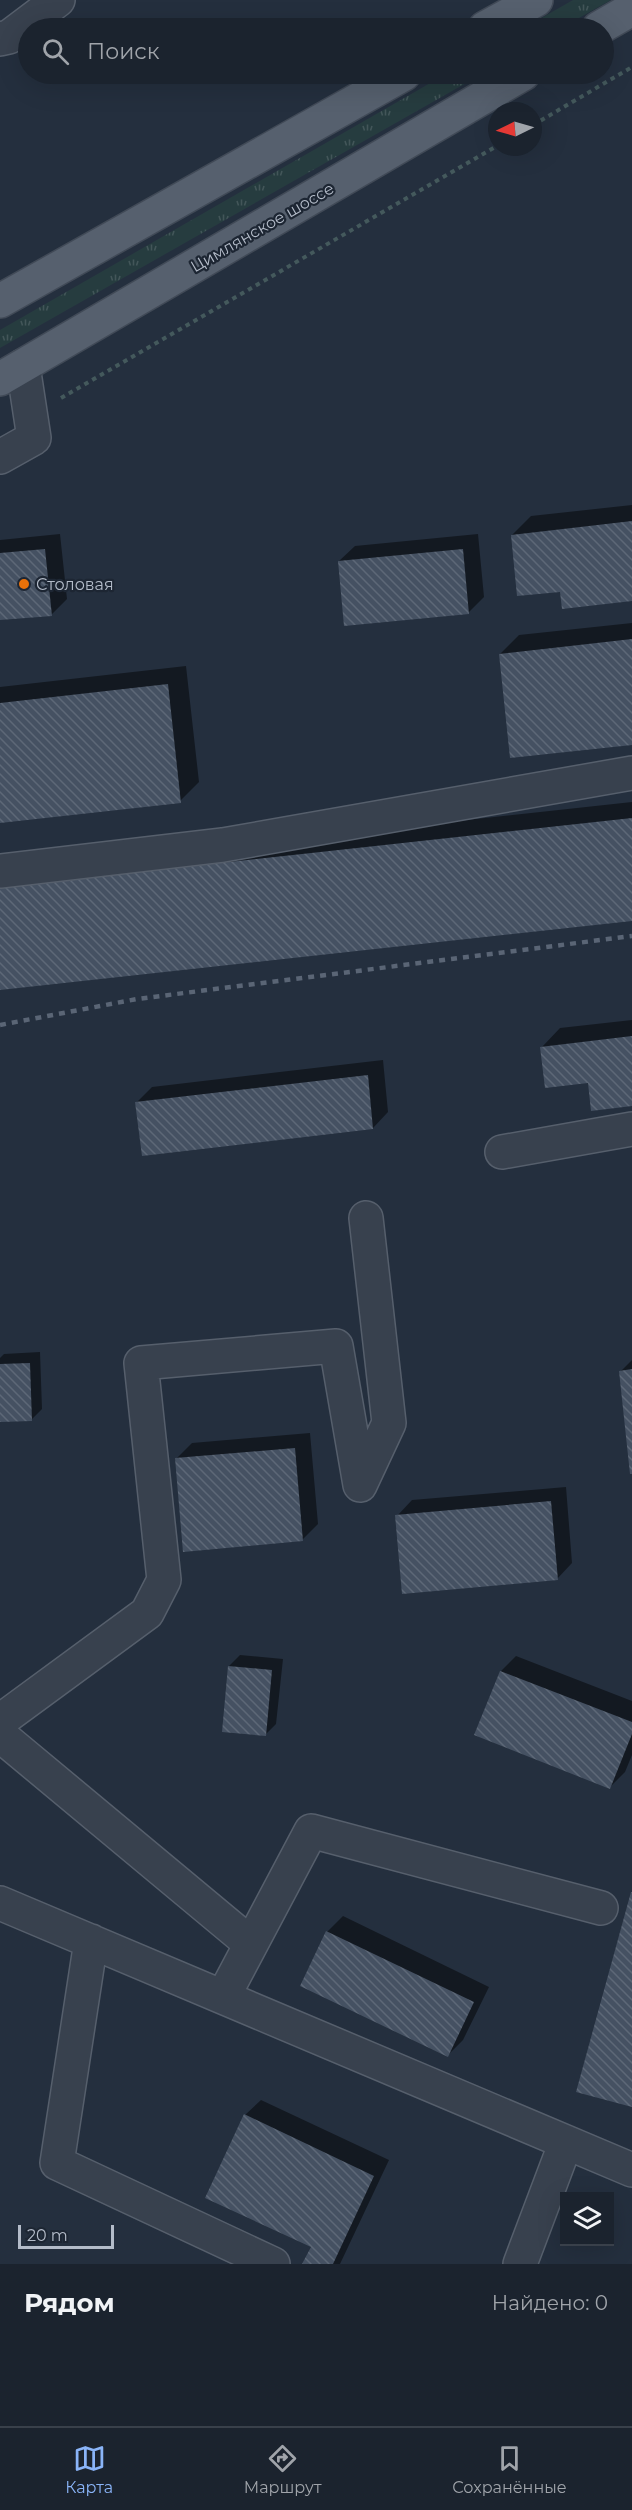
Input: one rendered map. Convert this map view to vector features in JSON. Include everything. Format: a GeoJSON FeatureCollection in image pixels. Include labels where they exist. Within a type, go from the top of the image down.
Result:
{"type":"FeatureCollection","features":[{"type":"Feature","properties":{"kind":"main road"},"geometry":{"type":"LineString","coordinates":[[503,18],[536,0]]}},
{"type":"Feature","properties":{"kind":"main road"},"geometry":{"type":"LineString","coordinates":[[614,19],[632,9]]}},
{"type":"Feature","properties":{"kind":"main road"},"geometry":{"type":"LineString","coordinates":[[0,301],[386,84]]}},
{"type":"Feature","properties":{"kind":"main road","name":"Цимлянское шоссе"},"geometry":{"type":"LineString","coordinates":[[11,373],[506,84]]}},
{"type":"Feature","properties":{"kind":"lane"},"geometry":{"type":"LineString","coordinates":[[34,18],[58,0]]}},
{"type":"Feature","properties":{"kind":"lane"},"geometry":{"type":"LineString","coordinates":[[0,39],[9,37],[18,30]]}},
{"type":"Feature","properties":{"kind":"lane"},"geometry":{"type":"LineString","coordinates":[[0,456],[33,438],[30,415],[11,373]]}},
{"type":"Feature","properties":{"kind":"lane"},"geometry":{"type":"LineString","coordinates":[[0,871],[223,845],[632,773]]}},
{"type":"Feature","properties":{"kind":"lane"},"geometry":{"type":"LineString","coordinates":[[502,1152],[632,1129]]}},
{"type":"Feature","properties":{"kind":"lane"},"geometry":{"type":"LineString","coordinates":[[0,1721],[147,1613],[164,1580],[141,1363],[336,1346],[360,1485],[390,1423],[366,1218]]}},
{"type":"Feature","properties":{"kind":"lane"},"geometry":{"type":"LineString","coordinates":[[0,1735],[250,1944]]}},
{"type":"Feature","properties":{"kind":"lane"},"geometry":{"type":"LineString","coordinates":[[223,1997],[311,1831],[601,1908]]}},
{"type":"Feature","properties":{"kind":"lane"},"geometry":{"type":"LineString","coordinates":[[0,1903],[632,2170]]}},
{"type":"Feature","properties":{"kind":"lane"},"geometry":{"type":"LineString","coordinates":[[91,1941],[57,2163],[273,2264]]}},
{"type":"Feature","properties":{"kind":"lane"},"geometry":{"type":"LineString","coordinates":[[520,2264],[566,2142]]}},
{"type":"Feature","properties":{"kind":"path"},"geometry":{"type":"LineString","coordinates":[[614,78],[632,67]]}},
{"type":"Feature","properties":{"kind":"path"},"geometry":{"type":"LineString","coordinates":[[542,120],[603,84]]}},
{"type":"Feature","properties":{"kind":"path"},"geometry":{"type":"LineString","coordinates":[[30,415],[488,151]]}},
{"type":"Feature","properties":{"kind":"green space"},"geometry":{"type":"Polygon","coordinates":[[[573,0],[611,0],[579,18],[542,18],[573,0]]]}},
{"type":"Feature","properties":{"kind":"green space"},"geometry":{"type":"Polygon","coordinates":[[[429,84],[464,84],[0,348],[0,330],[429,84]]]}},
{"type":"Feature","properties":{"kind":"building"},"geometry":{"type":"Polygon","coordinates":[[[632,521],[632,601],[562,609],[560,592],[517,596],[511,535],[632,521]]]}},
{"type":"Feature","properties":{"kind":"building","name":"Столовая"},"geometry":{"type":"Polygon","coordinates":[[[45,549],[52,616],[0,620],[0,553],[45,549]]]}},
{"type":"Feature","properties":{"kind":"building"},"geometry":{"type":"Polygon","coordinates":[[[463,549],[469,614],[344,626],[338,561],[463,549]]]}},
{"type":"Feature","properties":{"kind":"building"},"geometry":{"type":"Polygon","coordinates":[[[632,639],[632,745],[510,758],[499,654],[632,639]]]}},
{"type":"Feature","properties":{"kind":"building"},"geometry":{"type":"Polygon","coordinates":[[[168,684],[181,803],[0,823],[0,703],[168,684]]]}},
{"type":"Feature","properties":{"kind":"building"},"geometry":{"type":"Polygon","coordinates":[[[632,818],[632,921],[0,990],[0,887],[632,818]]]}},
{"type":"Feature","properties":{"kind":"building"},"geometry":{"type":"Polygon","coordinates":[[[632,1036],[632,1106],[591,1111],[588,1083],[545,1088],[540,1047],[632,1036]]]}},
{"type":"Feature","properties":{"kind":"building"},"geometry":{"type":"Polygon","coordinates":[[[368,1075],[373,1129],[142,1156],[135,1102],[368,1075]]]}},
{"type":"Feature","properties":{"kind":"building"},"geometry":{"type":"Polygon","coordinates":[[[30,1363],[32,1421],[0,1422],[0,1364],[30,1363]]]}},
{"type":"Feature","properties":{"kind":"building"},"geometry":{"type":"Polygon","coordinates":[[[632,1369],[632,1474],[630,1474],[619,1371],[632,1369]]]}},
{"type":"Feature","properties":{"kind":"building"},"geometry":{"type":"Polygon","coordinates":[[[295,1448],[303,1541],[183,1552],[175,1458],[295,1448]]]}},
{"type":"Feature","properties":{"kind":"building"},"geometry":{"type":"Polygon","coordinates":[[[551,1501],[558,1580],[402,1594],[395,1515],[551,1501]]]}},
{"type":"Feature","properties":{"kind":"building"},"geometry":{"type":"Polygon","coordinates":[[[228,1666],[272,1670],[266,1736],[222,1732],[228,1666]]]}},
{"type":"Feature","properties":{"kind":"building"},"geometry":{"type":"Polygon","coordinates":[[[500,1671],[632,1722],[632,1734],[610,1789],[474,1735],[500,1671]]]}},
{"type":"Feature","properties":{"kind":"building"},"geometry":{"type":"Polygon","coordinates":[[[632,1892],[632,2107],[576,2092],[632,1892]]]}},
{"type":"Feature","properties":{"kind":"building"},"geometry":{"type":"Polygon","coordinates":[[[326,1931],[474,2002],[448,2057],[300,1986],[326,1931]]]}},
{"type":"Feature","properties":{"kind":"building"},"geometry":{"type":"Polygon","coordinates":[[[244,2114],[374,2176],[333,2264],[302,2264],[311,2247],[205,2198],[244,2114]]]}},
{"type":"Feature","properties":{"kind":"railway"},"geometry":{"type":"LineString","coordinates":[[0,1025],[137,999],[632,936]]}},
{"type":"Feature","properties":{"kind":"place","name":"Столовая"},"geometry":{"type":"Point","coordinates":[24,584]}}]}
